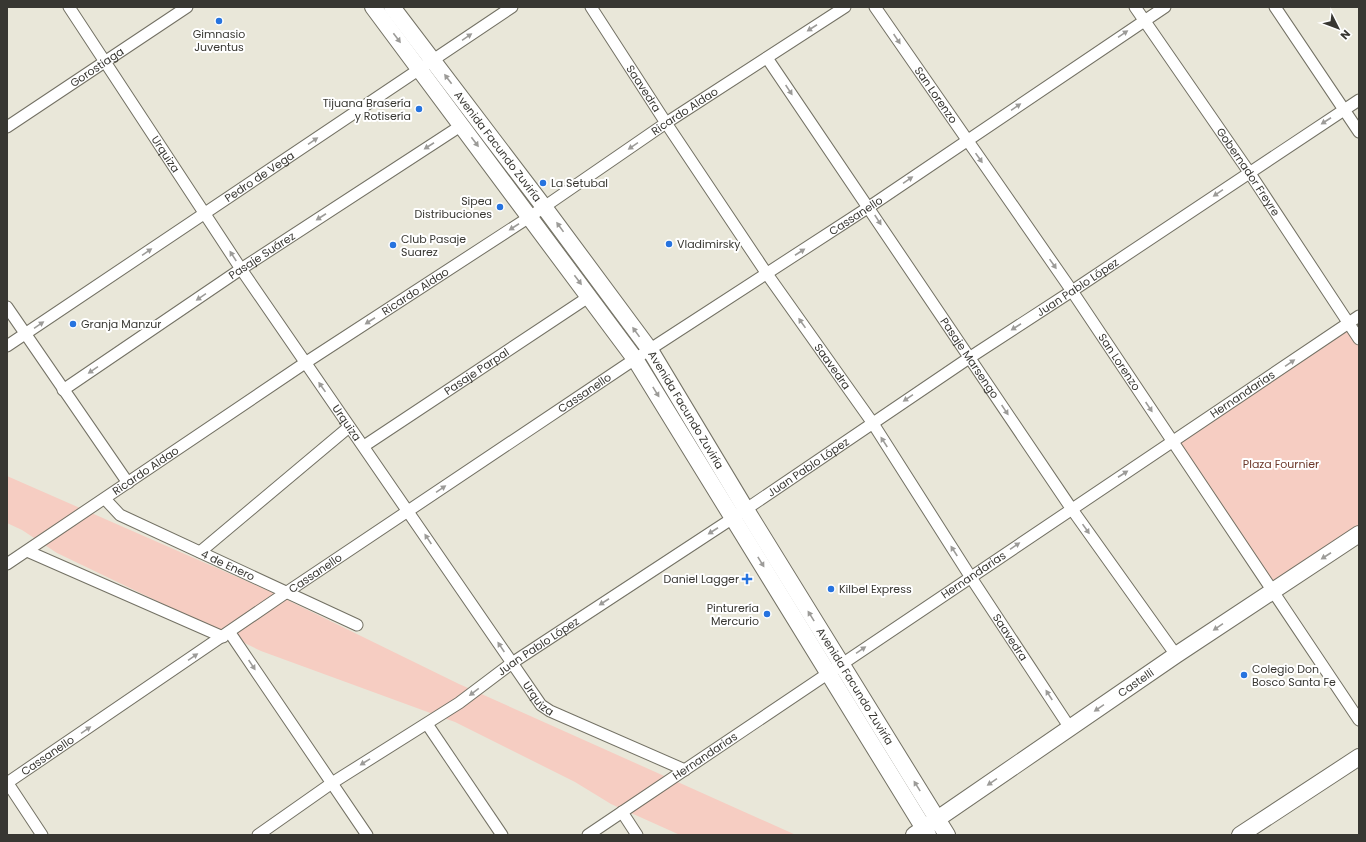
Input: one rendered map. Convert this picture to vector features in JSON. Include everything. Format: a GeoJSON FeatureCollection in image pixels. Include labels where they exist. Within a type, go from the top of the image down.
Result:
{"type":"FeatureCollection","features":[{"type":"Feature","properties":{"kind":"main road","name":"Avenida Facundo Zuviría"},"geometry":{"type":"LineString","coordinates":[[373,7],[531,216],[635,359],[739,513],[834,668],[947,835]]}},
{"type":"Feature","properties":{"kind":"main road","name":"Avenida Facundo Zuviría"},"geometry":{"type":"LineString","coordinates":[[392,7],[433,59],[650,350],[739,513]]}},
{"type":"Feature","properties":{"kind":"main road","name":"Castelli"},"geometry":{"type":"LineString","coordinates":[[922,833],[937,819],[1176,655],[1359,534]]}},
{"type":"Feature","properties":{"kind":"main road","name":"Avenida Facundo Zuviría"},"geometry":{"type":"LineString","coordinates":[[834,668],[922,833]]}},
{"type":"Feature","properties":{"kind":"main road"},"geometry":{"type":"LineString","coordinates":[[1240,835],[1359,757]]}},
{"type":"Feature","properties":{"kind":"street","name":"Urquiza"},"geometry":{"type":"LineString","coordinates":[[69,7],[106,61],[241,269],[541,704],[550,711],[684,770]]}},
{"type":"Feature","properties":{"kind":"street","name":"Gorostiaga"},"geometry":{"type":"LineString","coordinates":[[7,127],[188,7]]}},
{"type":"Feature","properties":{"kind":"street","name":"Pedro de Vega"},"geometry":{"type":"LineString","coordinates":[[7,346],[512,7]]}},
{"type":"Feature","properties":{"kind":"street","name":"Saavedra"},"geometry":{"type":"LineString","coordinates":[[591,7],[666,123],[768,274],[872,422],[970,576],[1070,728]]}},
{"type":"Feature","properties":{"kind":"street","name":"Ricardo Aldao"},"geometry":{"type":"LineString","coordinates":[[7,564],[305,363],[531,216],[666,123],[845,7]]}},
{"type":"Feature","properties":{"kind":"street","name":"San Lorenzo"},"geometry":{"type":"LineString","coordinates":[[875,7],[1072,291],[1359,720]]}},
{"type":"Feature","properties":{"kind":"street","name":"Gobernador Freyre"},"geometry":{"type":"LineString","coordinates":[[1134,7],[1249,172],[1359,339]]}},
{"type":"Feature","properties":{"kind":"street","name":"Cassanello"},"geometry":{"type":"LineString","coordinates":[[7,783],[226,635],[286,592],[635,359],[870,207],[1165,7]]}},
{"type":"Feature","properties":{"kind":"street"},"geometry":{"type":"LineString","coordinates":[[1275,7],[1359,132]]}},
{"type":"Feature","properties":{"kind":"street","name":"Pasaje Marsengo"},"geometry":{"type":"LineString","coordinates":[[767,58],[870,207],[969,358],[1071,508],[1176,655]]}},
{"type":"Feature","properties":{"kind":"street","name":"Juan Pablo López"},"geometry":{"type":"LineString","coordinates":[[258,835],[332,783],[463,700],[512,663],[739,513],[872,422],[1359,100]]}},
{"type":"Feature","properties":{"kind":"street","name":"Pasaje Suárez"},"geometry":{"type":"LineString","coordinates":[[63,390],[241,269],[462,125]]}},
{"type":"Feature","properties":{"kind":"street","name":"Pasaje Parpal"},"geometry":{"type":"LineString","coordinates":[[364,446],[590,296]]}},
{"type":"Feature","properties":{"kind":"street"},"geometry":{"type":"LineString","coordinates":[[7,307],[128,483]]}},
{"type":"Feature","properties":{"kind":"street","name":"Hernandarias"},"geometry":{"type":"LineString","coordinates":[[588,835],[1071,508],[1359,316]]}},
{"type":"Feature","properties":{"kind":"street"},"geometry":{"type":"LineString","coordinates":[[200,552],[349,427]]}},
{"type":"Feature","properties":{"kind":"street","name":"4 de Enero"},"geometry":{"type":"LineString","coordinates":[[105,499],[120,515],[357,625]]}},
{"type":"Feature","properties":{"kind":"street"},"geometry":{"type":"LineString","coordinates":[[27,551],[226,635],[332,783],[367,835]]}},
{"type":"Feature","properties":{"kind":"street"},"geometry":{"type":"LineString","coordinates":[[427,724],[502,835]]}},
{"type":"Feature","properties":{"kind":"street"},"geometry":{"type":"LineString","coordinates":[[7,783],[42,835]]}},
{"type":"Feature","properties":{"kind":"street"},"geometry":{"type":"LineString","coordinates":[[622,812],[637,835]]}},
{"type":"Feature","properties":{"kind":"green space","name":"Plaza Fournier"},"geometry":{"type":"Polygon","coordinates":[[[1348,323],[1359,339],[1359,534],[1272,591],[1172,442],[1348,323]]]}},
{"type":"Feature","properties":{"kind":"green space"},"geometry":{"type":"Polygon","coordinates":[[[7,476],[267,590],[459,684],[796,835],[680,835],[611,804],[575,782],[455,722],[261,651],[57,553],[22,530],[7,523],[7,476]]]}},
{"type":"Feature","properties":{"kind":"place","name":"Gimnasio Juventus"},"geometry":{"type":"Point","coordinates":[219,21]}},
{"type":"Feature","properties":{"kind":"place","name":"Tijuana Brasería y Rotisería"},"geometry":{"type":"Point","coordinates":[419,109]}},
{"type":"Feature","properties":{"kind":"place","name":"La Setubal"},"geometry":{"type":"Point","coordinates":[543,183]}},
{"type":"Feature","properties":{"kind":"place","name":"Sipea Distribuciones"},"geometry":{"type":"Point","coordinates":[500,207]}},
{"type":"Feature","properties":{"kind":"place","name":"Vladimirsky"},"geometry":{"type":"Point","coordinates":[669,244]}},
{"type":"Feature","properties":{"kind":"place","name":"Club Pasaje Suarez"},"geometry":{"type":"Point","coordinates":[393,245]}},
{"type":"Feature","properties":{"kind":"place","name":"Granja Manzur"},"geometry":{"type":"Point","coordinates":[73,324]}},
{"type":"Feature","properties":{"kind":"place","name":"Daniel Lagger"},"geometry":{"type":"Point","coordinates":[747,579]}},
{"type":"Feature","properties":{"kind":"place","name":"Kilbel Express"},"geometry":{"type":"Point","coordinates":[831,589]}},
{"type":"Feature","properties":{"kind":"place","name":"Pinturería Mercurio"},"geometry":{"type":"Point","coordinates":[767,614]}},
{"type":"Feature","properties":{"kind":"place","name":"Colegio Don Bosco Santa Fe"},"geometry":{"type":"Point","coordinates":[1244,675]}}]}
